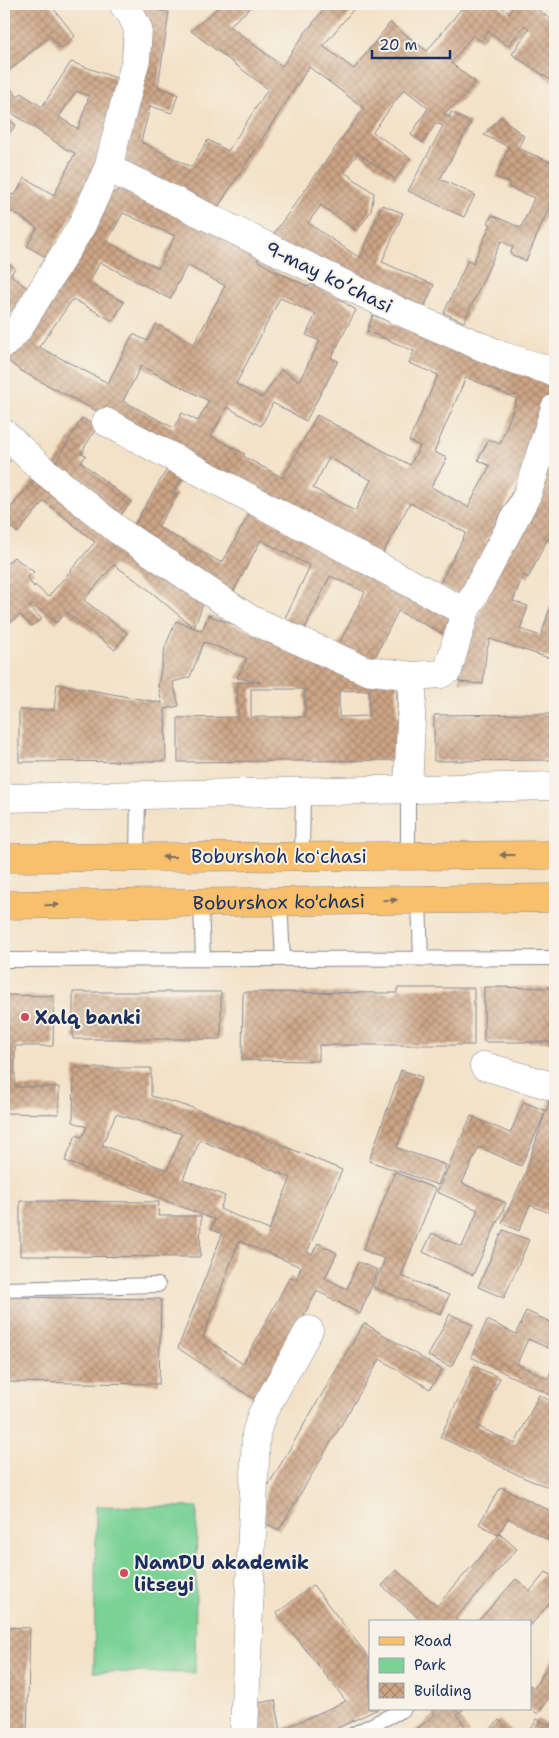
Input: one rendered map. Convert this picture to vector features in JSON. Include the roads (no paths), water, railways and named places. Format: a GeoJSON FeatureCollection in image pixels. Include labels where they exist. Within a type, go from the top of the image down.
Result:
{"type":"FeatureCollection","features":[{"type":"Feature","properties":{"kind":"main road","name":"Boburshoh koʻchasi"},"geometry":{"type":"LineString","coordinates":[[4,858],[555,855]]}},
{"type":"Feature","properties":{"kind":"main road","name":"Boburshox ko'chasi"},"geometry":{"type":"LineString","coordinates":[[4,905],[555,898]]}},
{"type":"Feature","properties":{"kind":"street"},"geometry":{"type":"LineString","coordinates":[[4,344],[17,331],[82,225],[108,168],[136,59],[138,29],[131,14],[123,4]]}},
{"type":"Feature","properties":{"kind":"street","name":"9-may koʼchasi"},"geometry":{"type":"LineString","coordinates":[[108,168],[399,311],[503,356],[555,372]]}},
{"type":"Feature","properties":{"kind":"street"},"geometry":{"type":"LineString","coordinates":[[4,433],[42,469],[119,531],[250,619],[364,670],[412,676],[441,674],[448,670],[465,612],[527,495],[555,408]]}},
{"type":"Feature","properties":{"kind":"street"},"geometry":{"type":"LineString","coordinates":[[106,422],[465,612]]}},
{"type":"Feature","properties":{"kind":"street"},"geometry":{"type":"LineString","coordinates":[[408,789],[412,676]]}},
{"type":"Feature","properties":{"kind":"street"},"geometry":{"type":"LineString","coordinates":[[4,798],[555,786]]}},
{"type":"Feature","properties":{"kind":"street"},"geometry":{"type":"LineString","coordinates":[[484,1066],[555,1087]]}},
{"type":"Feature","properties":{"kind":"street"},"geometry":{"type":"LineString","coordinates":[[244,1734],[256,1433],[262,1414],[309,1330]]}},
{"type":"Feature","properties":{"kind":"lane"},"geometry":{"type":"LineString","coordinates":[[408,789],[408,856]]}},
{"type":"Feature","properties":{"kind":"lane"},"geometry":{"type":"LineString","coordinates":[[302,856],[303,792]]}},
{"type":"Feature","properties":{"kind":"lane"},"geometry":{"type":"LineString","coordinates":[[137,858],[138,795]]}},
{"type":"Feature","properties":{"kind":"lane"},"geometry":{"type":"LineString","coordinates":[[419,900],[421,959]]}},
{"type":"Feature","properties":{"kind":"lane"},"geometry":{"type":"LineString","coordinates":[[280,902],[282,959]]}},
{"type":"Feature","properties":{"kind":"lane"},"geometry":{"type":"LineString","coordinates":[[201,903],[203,959]]}},
{"type":"Feature","properties":{"kind":"lane"},"geometry":{"type":"LineString","coordinates":[[4,960],[555,958]]}},
{"type":"Feature","properties":{"kind":"lane"},"geometry":{"type":"LineString","coordinates":[[4,1289],[158,1285]]}},
{"type":"Feature","properties":{"kind":"lane"},"geometry":{"type":"LineString","coordinates":[[354,1734],[402,1710]]}},
{"type":"Feature","properties":{"kind":"place","name":"Xalq banki"},"geometry":{"type":"Point","coordinates":[25,1017]}},
{"type":"Feature","properties":{"kind":"place","name":"NamDU akademik litseyi"},"geometry":{"type":"Point","coordinates":[124,1573]}}]}
